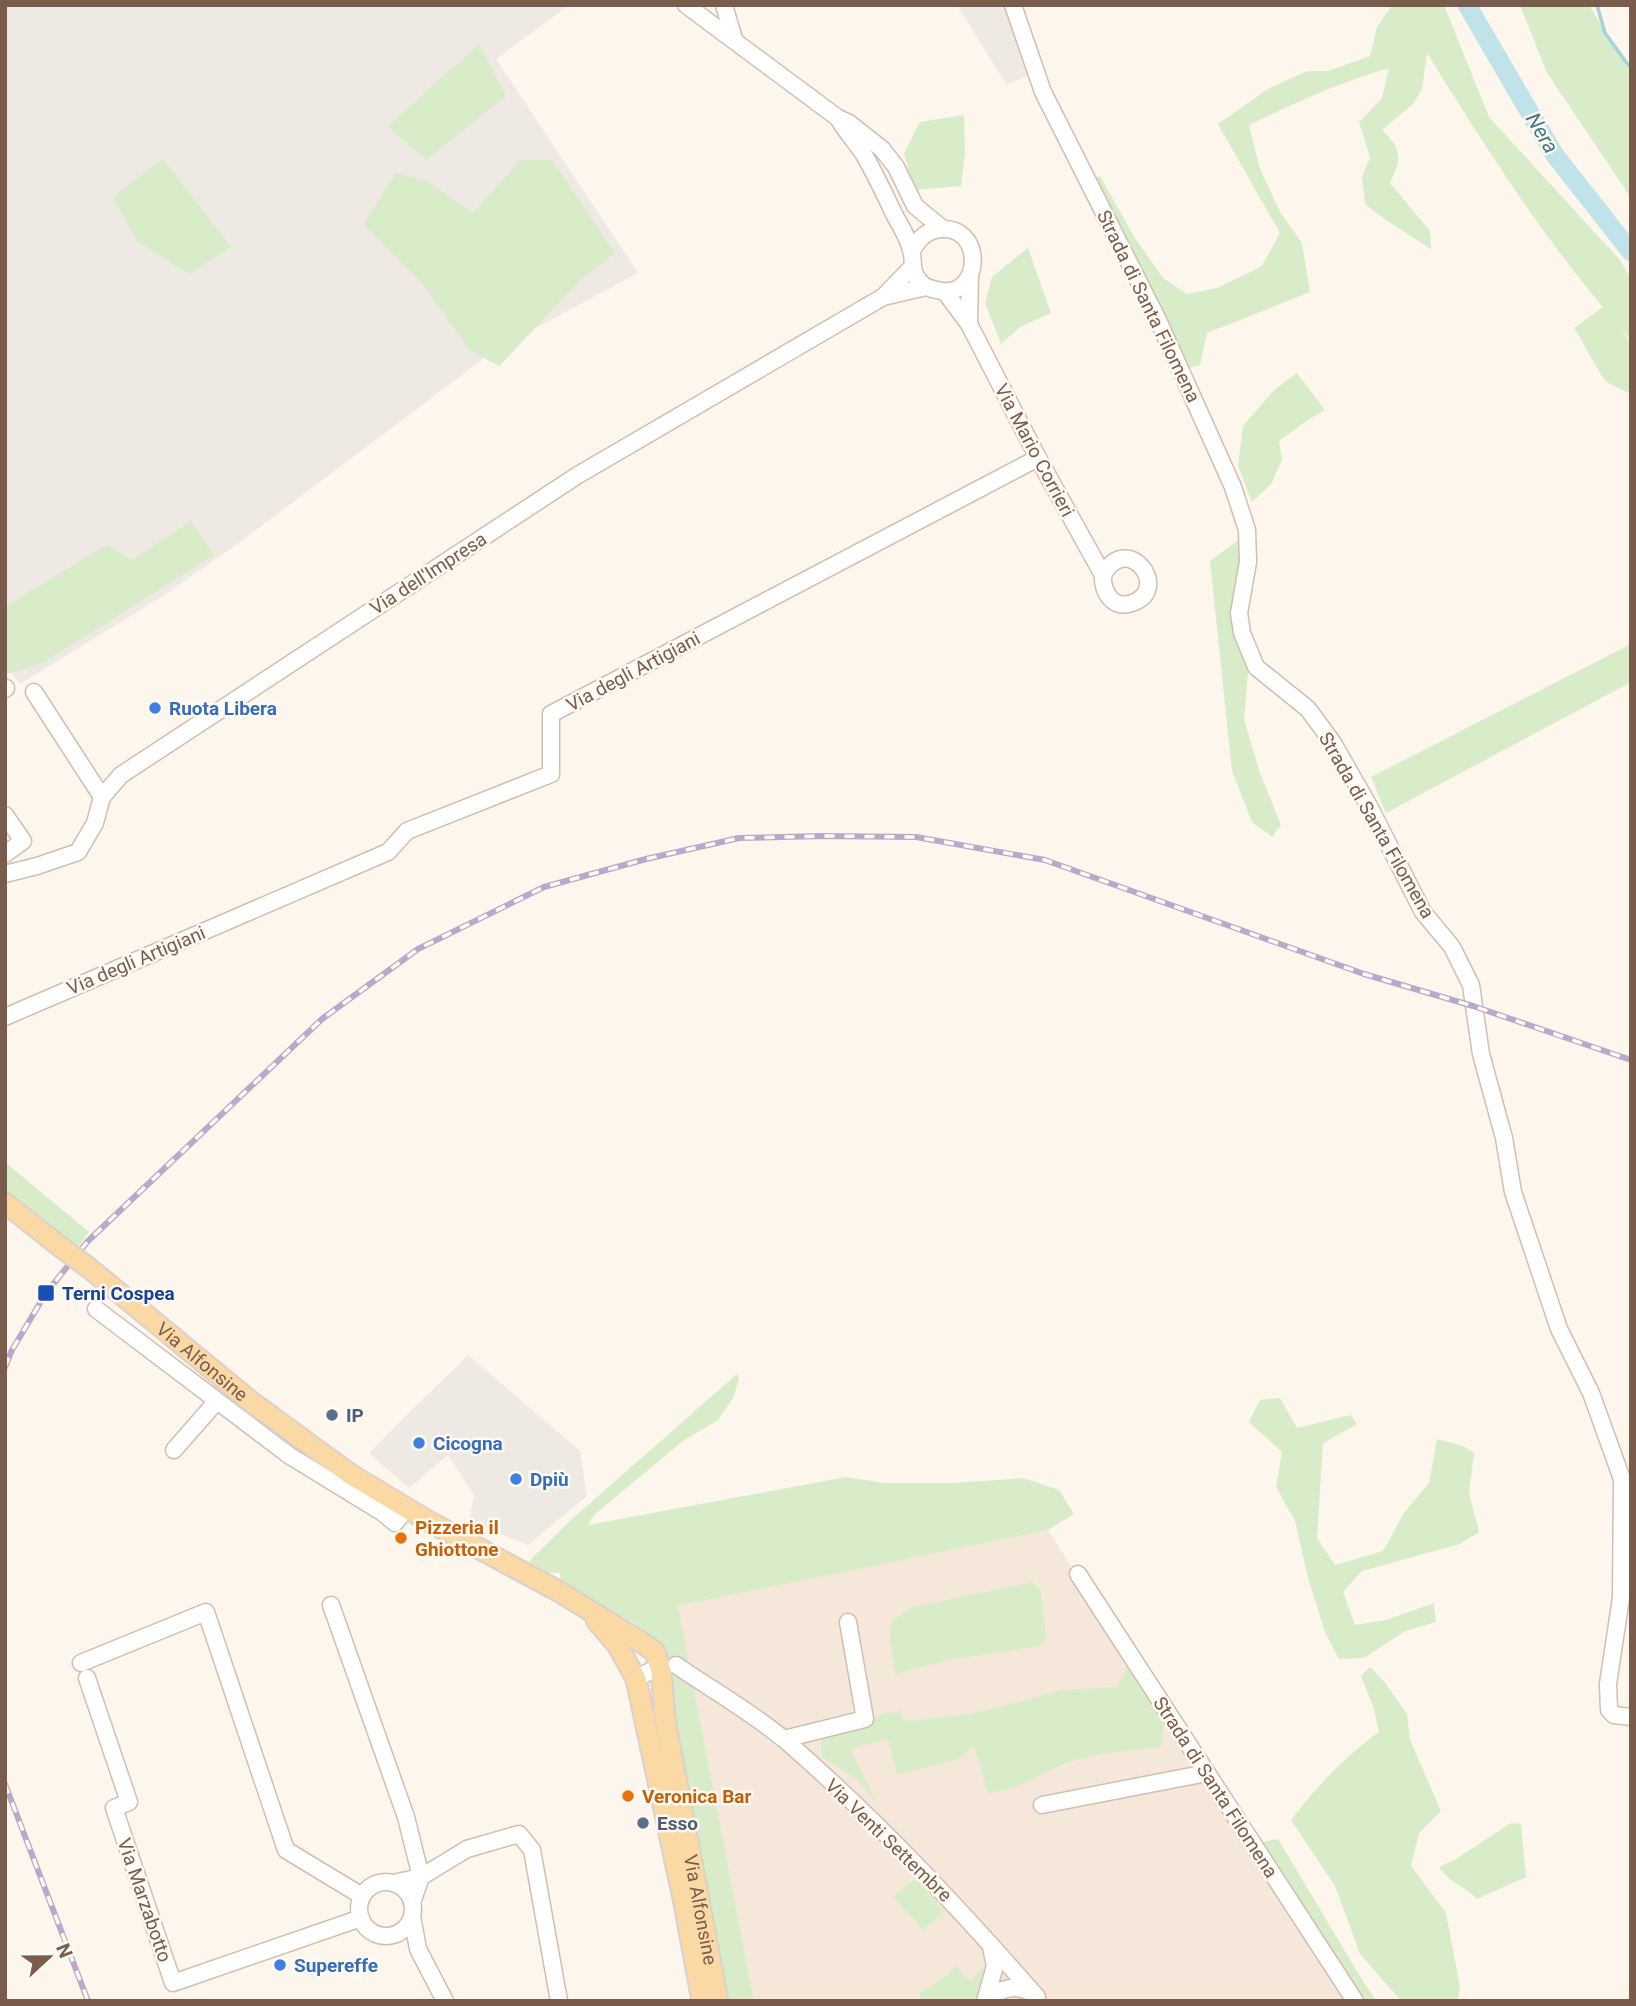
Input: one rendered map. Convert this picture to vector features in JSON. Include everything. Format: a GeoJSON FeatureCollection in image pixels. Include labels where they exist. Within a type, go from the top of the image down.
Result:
{"type":"FeatureCollection","features":[{"type":"Feature","properties":{"kind":"main road","name":"Via Alfonsine"},"geometry":{"type":"LineString","coordinates":[[5,1203],[89,1268],[249,1400],[350,1474],[587,1609],[655,1653],[669,1668],[666,1719],[718,2001]]}},
{"type":"Feature","properties":{"kind":"main road","name":"Via Alfonsine"},"geometry":{"type":"LineString","coordinates":[[587,1609],[618,1646],[636,1679],[702,2001]]}},
{"type":"Feature","properties":{"kind":"street","name":"Via Mario Corrieri"},"geometry":{"type":"LineString","coordinates":[[686,5],[882,149],[895,167],[915,206],[943,229],[959,233],[970,244],[974,260],[970,276],[969,324]]}},
{"type":"Feature","properties":{"kind":"street"},"geometry":{"type":"LineString","coordinates":[[724,5],[734,39]]}},
{"type":"Feature","properties":{"kind":"street","name":"Strada di Santa Filomena"},"geometry":{"type":"LineString","coordinates":[[1013,5],[1043,92],[1158,320],[1233,487],[1247,530],[1248,562],[1239,613],[1242,633],[1256,667],[1308,709],[1332,743],[1369,806],[1423,912],[1452,947],[1471,985],[1481,1054],[1504,1138],[1513,1192],[1559,1329],[1591,1392],[1622,1479],[1621,1598],[1608,1684],[1609,1710],[1614,1715],[1631,1717]]}},
{"type":"Feature","properties":{"kind":"street","name":"Via Mario Corrieri"},"geometry":{"type":"LineString","coordinates":[[838,118],[862,152],[877,180],[912,259],[917,278],[926,287]]}},
{"type":"Feature","properties":{"kind":"street"},"geometry":{"type":"LineString","coordinates":[[877,180],[880,174],[895,167]]}},
{"type":"Feature","properties":{"kind":"street"},"geometry":{"type":"LineString","coordinates":[[912,259],[919,239],[930,231],[943,229]]}},
{"type":"Feature","properties":{"kind":"street","name":"Via dell'Impresa"},"geometry":{"type":"LineString","coordinates":[[883,297],[912,259]]}},
{"type":"Feature","properties":{"kind":"street"},"geometry":{"type":"LineString","coordinates":[[926,287],[944,292],[960,287],[970,276]]}},
{"type":"Feature","properties":{"kind":"street","name":"Via dell'Impresa"},"geometry":{"type":"LineString","coordinates":[[5,874],[78,852],[95,823],[102,797],[121,775],[578,475],[883,297],[926,287]]}},
{"type":"Feature","properties":{"kind":"street","name":"Via Mario Corrieri"},"geometry":{"type":"LineString","coordinates":[[944,292],[969,324],[1038,458],[1103,575]]}},
{"type":"Feature","properties":{"kind":"street","name":"Via degli Artigiani"},"geometry":{"type":"LineString","coordinates":[[5,1017],[388,852],[407,831],[551,774],[551,714],[1038,458]]}},
{"type":"Feature","properties":{"kind":"street"},"geometry":{"type":"LineString","coordinates":[[34,692],[102,797]]}},
{"type":"Feature","properties":{"kind":"street"},"geometry":{"type":"LineString","coordinates":[[5,816],[23,841],[5,854]]}},
{"type":"Feature","properties":{"kind":"street","name":"Via Alfonsine"},"geometry":{"type":"LineString","coordinates":[[96,1309],[290,1456],[395,1523],[407,1508]]}},
{"type":"Feature","properties":{"kind":"street","name":"Via Alfonsine"},"geometry":{"type":"LineString","coordinates":[[174,1450],[216,1402]]}},
{"type":"Feature","properties":{"kind":"street","name":"Strada di Santa Filomena"},"geometry":{"type":"LineString","coordinates":[[1078,1574],[1355,2001]]}},
{"type":"Feature","properties":{"kind":"street"},"geometry":{"type":"LineString","coordinates":[[331,1605],[407,1817],[421,1877],[404,1930],[397,1934],[379,1935],[371,1932],[360,1918],[359,1903],[362,1896],[375,1884],[421,1877],[467,1849],[519,1834],[532,1850],[559,2001]]}},
{"type":"Feature","properties":{"kind":"street","name":"Via Marzabotto"},"geometry":{"type":"LineString","coordinates":[[360,1918],[173,1983],[114,1808],[129,1802],[84,1671],[206,1612],[286,1850],[362,1896]]}},
{"type":"Feature","properties":{"kind":"street"},"geometry":{"type":"LineString","coordinates":[[784,1740],[865,1719],[848,1622]]}},
{"type":"Feature","properties":{"kind":"street"},"geometry":{"type":"LineString","coordinates":[[636,1679],[650,1671],[669,1668]]}},
{"type":"Feature","properties":{"kind":"street","name":"Via Venti Settembre"},"geometry":{"type":"LineString","coordinates":[[669,1668],[784,1740],[885,1832],[991,1944],[1038,1999]]}},
{"type":"Feature","properties":{"kind":"street"},"geometry":{"type":"LineString","coordinates":[[1042,1805],[1207,1773]]}},
{"type":"Feature","properties":{"kind":"street"},"geometry":{"type":"LineString","coordinates":[[393,1883],[407,1892],[418,1949],[445,2001]]}},
{"type":"Feature","properties":{"kind":"street"},"geometry":{"type":"LineString","coordinates":[[397,1934],[418,1949]]}},
{"type":"Feature","properties":{"kind":"street","name":"Via Venti Settembre"},"geometry":{"type":"LineString","coordinates":[[986,2001],[995,1966],[991,1944]]}},
{"type":"Feature","properties":{"kind":"street","name":"Via Venti Settembre"},"geometry":{"type":"LineString","coordinates":[[986,2001],[995,1993],[1012,1987],[1021,1988],[1038,1999]]}},
{"type":"Feature","properties":{"kind":"shaded area"},"geometry":{"type":"Polygon","coordinates":[[[5,5],[569,5],[496,59],[638,273],[495,350],[233,547],[161,597],[20,684],[5,665],[5,5]]]}},
{"type":"Feature","properties":{"kind":"shaded area"},"geometry":{"type":"Polygon","coordinates":[[[957,5],[1009,5],[1033,74],[1006,84],[957,5]]]}},
{"type":"Feature","properties":{"kind":"shaded area"},"geometry":{"type":"Polygon","coordinates":[[[468,1355],[580,1451],[587,1496],[528,1545],[469,1521],[474,1495],[448,1455],[409,1488],[369,1453],[468,1355]]]}},
{"type":"Feature","properties":{"kind":"shaded area"},"geometry":{"type":"Polygon","coordinates":[[[1048,1530],[1347,2001],[754,2001],[678,1606],[1048,1530]]]}},
{"type":"Feature","properties":{"kind":"green space"},"geometry":{"type":"Polygon","coordinates":[[[1392,5],[1444,5],[1489,117],[1619,259],[1631,278],[1631,340],[1619,328],[1631,343],[1631,390],[1628,393],[1605,381],[1574,328],[1603,307],[1532,215],[1427,53],[1422,89],[1414,103],[1382,130],[1398,154],[1397,167],[1390,183],[1430,231],[1431,249],[1365,204],[1362,177],[1370,157],[1359,122],[1382,98],[1389,68],[1335,86],[1249,125],[1260,169],[1280,212],[1302,243],[1310,292],[1207,333],[1200,365],[1189,368],[1171,328],[1147,292],[1087,182],[1100,176],[1135,238],[1163,278],[1187,294],[1217,288],[1262,266],[1280,233],[1218,124],[1268,89],[1307,71],[1328,71],[1370,56],[1377,27],[1392,5]]]}},
{"type":"Feature","properties":{"kind":"green space"},"geometry":{"type":"Polygon","coordinates":[[[1520,5],[1589,5],[1631,74],[1631,198],[1547,73],[1520,5]]]}},
{"type":"Feature","properties":{"kind":"green space"},"geometry":{"type":"Polygon","coordinates":[[[479,44],[506,96],[426,160],[388,126],[479,44]]]}},
{"type":"Feature","properties":{"kind":"green space"},"geometry":{"type":"Polygon","coordinates":[[[964,115],[965,154],[961,186],[914,190],[904,153],[920,122],[964,115]]]}},
{"type":"Feature","properties":{"kind":"green space"},"geometry":{"type":"Polygon","coordinates":[[[163,159],[231,247],[189,274],[137,241],[113,197],[163,159]]]}},
{"type":"Feature","properties":{"kind":"green space"},"geometry":{"type":"Polygon","coordinates":[[[520,160],[552,160],[615,253],[586,275],[499,366],[469,350],[424,286],[363,224],[396,173],[427,181],[473,213],[520,160]]]}},
{"type":"Feature","properties":{"kind":"green space"},"geometry":{"type":"Polygon","coordinates":[[[1028,248],[1051,313],[1020,327],[1001,344],[985,303],[992,277],[1028,248]]]}},
{"type":"Feature","properties":{"kind":"green space"},"geometry":{"type":"Polygon","coordinates":[[[1297,373],[1325,410],[1279,441],[1282,460],[1271,484],[1252,502],[1238,466],[1243,426],[1274,390],[1297,373]]]}},
{"type":"Feature","properties":{"kind":"green space"},"geometry":{"type":"Polygon","coordinates":[[[191,521],[214,555],[44,662],[7,674],[5,607],[106,545],[132,560],[191,521]]]}},
{"type":"Feature","properties":{"kind":"green space"},"geometry":{"type":"Polygon","coordinates":[[[1240,539],[1242,600],[1249,660],[1244,720],[1260,773],[1281,825],[1272,837],[1252,822],[1232,771],[1210,561],[1240,539]]]}},
{"type":"Feature","properties":{"kind":"green space"},"geometry":{"type":"Polygon","coordinates":[[[1631,644],[1631,682],[1386,813],[1371,777],[1631,644]]]}},
{"type":"Feature","properties":{"kind":"green space"},"geometry":{"type":"Polygon","coordinates":[[[5,1162],[89,1232],[79,1246],[5,1192],[5,1162]]]}},
{"type":"Feature","properties":{"kind":"green space"},"geometry":{"type":"Polygon","coordinates":[[[737,1374],[739,1379],[733,1398],[718,1420],[683,1441],[594,1515],[588,1525],[846,1477],[884,1483],[954,1483],[1024,1478],[1059,1490],[1074,1514],[1048,1530],[678,1606],[754,2001],[725,2001],[704,1904],[665,1663],[659,1642],[632,1622],[565,1588],[560,1573],[543,1570],[529,1561],[573,1518],[737,1374]]]}},
{"type":"Feature","properties":{"kind":"green space"},"geometry":{"type":"Polygon","coordinates":[[[1280,1398],[1297,1428],[1351,1415],[1357,1424],[1323,1443],[1317,1538],[1335,1565],[1383,1551],[1404,1513],[1429,1483],[1437,1439],[1463,1446],[1474,1453],[1469,1493],[1479,1532],[1460,1544],[1362,1571],[1343,1592],[1355,1625],[1386,1620],[1434,1603],[1436,1622],[1405,1631],[1364,1658],[1339,1659],[1325,1632],[1308,1578],[1295,1521],[1276,1487],[1282,1452],[1249,1422],[1260,1400],[1280,1398]]]}},
{"type":"Feature","properties":{"kind":"green space"},"geometry":{"type":"Polygon","coordinates":[[[1033,1582],[1041,1592],[1046,1640],[1038,1646],[949,1660],[895,1674],[890,1638],[891,1621],[913,1607],[1033,1582]]]}},
{"type":"Feature","properties":{"kind":"green space"},"geometry":{"type":"Polygon","coordinates":[[[1370,1667],[1383,1680],[1407,1714],[1410,1740],[1441,1811],[1419,1833],[1411,1866],[1446,1913],[1460,1987],[1458,2001],[1401,2001],[1360,1954],[1335,1886],[1291,1820],[1354,1751],[1379,1732],[1373,1706],[1361,1676],[1370,1667]]]}},
{"type":"Feature","properties":{"kind":"green space"},"geometry":{"type":"Polygon","coordinates":[[[1128,1668],[1156,1704],[1163,1724],[1161,1747],[1080,1759],[1012,1788],[988,1793],[974,1746],[961,1758],[897,1775],[888,1738],[851,1750],[877,1803],[856,1779],[821,1756],[821,1738],[865,1719],[901,1710],[901,1719],[911,1721],[975,1713],[1063,1690],[1116,1687],[1128,1668]]]}},
{"type":"Feature","properties":{"kind":"green space"},"geometry":{"type":"Polygon","coordinates":[[[1511,1823],[1521,1824],[1526,1877],[1477,1899],[1439,1867],[1456,1859],[1511,1823]]]}},
{"type":"Feature","properties":{"kind":"green space"},"geometry":{"type":"Polygon","coordinates":[[[1278,1839],[1377,2001],[1362,2001],[1274,1870],[1262,1842],[1278,1839]]]}},
{"type":"Feature","properties":{"kind":"green space"},"geometry":{"type":"Polygon","coordinates":[[[915,1879],[945,1911],[923,1930],[893,1897],[915,1879]]]}},
{"type":"Feature","properties":{"kind":"green space"},"geometry":{"type":"Polygon","coordinates":[[[988,1962],[974,2001],[921,2001],[920,1993],[946,1976],[955,1966],[970,1981],[988,1962]]]}},
{"type":"Feature","properties":{"kind":"waterway","name":"Nera"},"geometry":{"type":"LineString","coordinates":[[1467,5],[1554,154],[1631,252]]}},
{"type":"Feature","properties":{"kind":"waterway"},"geometry":{"type":"LineString","coordinates":[[1597,5],[1605,33],[1631,69]]}},
{"type":"Feature","properties":{"kind":"railway"},"geometry":{"type":"LineString","coordinates":[[5,1367],[12,1350],[46,1293],[88,1241],[322,1019],[418,949],[544,887],[646,859],[739,838],[916,837],[1045,860],[1364,974],[1473,1006],[1631,1060]]}},
{"type":"Feature","properties":{"kind":"railway"},"geometry":{"type":"LineString","coordinates":[[5,1784],[88,2001]]}},
{"type":"Feature","properties":{"kind":"place","name":"Ruota Libera"},"geometry":{"type":"Point","coordinates":[155,708]}},
{"type":"Feature","properties":{"kind":"place","name":"Terni Cospea"},"geometry":{"type":"Point","coordinates":[46,1293]}},
{"type":"Feature","properties":{"kind":"place","name":"IP"},"geometry":{"type":"Point","coordinates":[332,1415]}},
{"type":"Feature","properties":{"kind":"place","name":"Cicogna"},"geometry":{"type":"Point","coordinates":[419,1443]}},
{"type":"Feature","properties":{"kind":"place","name":"Dpiù"},"geometry":{"type":"Point","coordinates":[516,1479]}},
{"type":"Feature","properties":{"kind":"place","name":"Pizzeria il Ghiottone"},"geometry":{"type":"Point","coordinates":[401,1538]}},
{"type":"Feature","properties":{"kind":"place","name":"Veronica Bar"},"geometry":{"type":"Point","coordinates":[628,1796]}},
{"type":"Feature","properties":{"kind":"place","name":"Esso"},"geometry":{"type":"Point","coordinates":[643,1823]}},
{"type":"Feature","properties":{"kind":"place","name":"Supereffe"},"geometry":{"type":"Point","coordinates":[280,1965]}}]}
